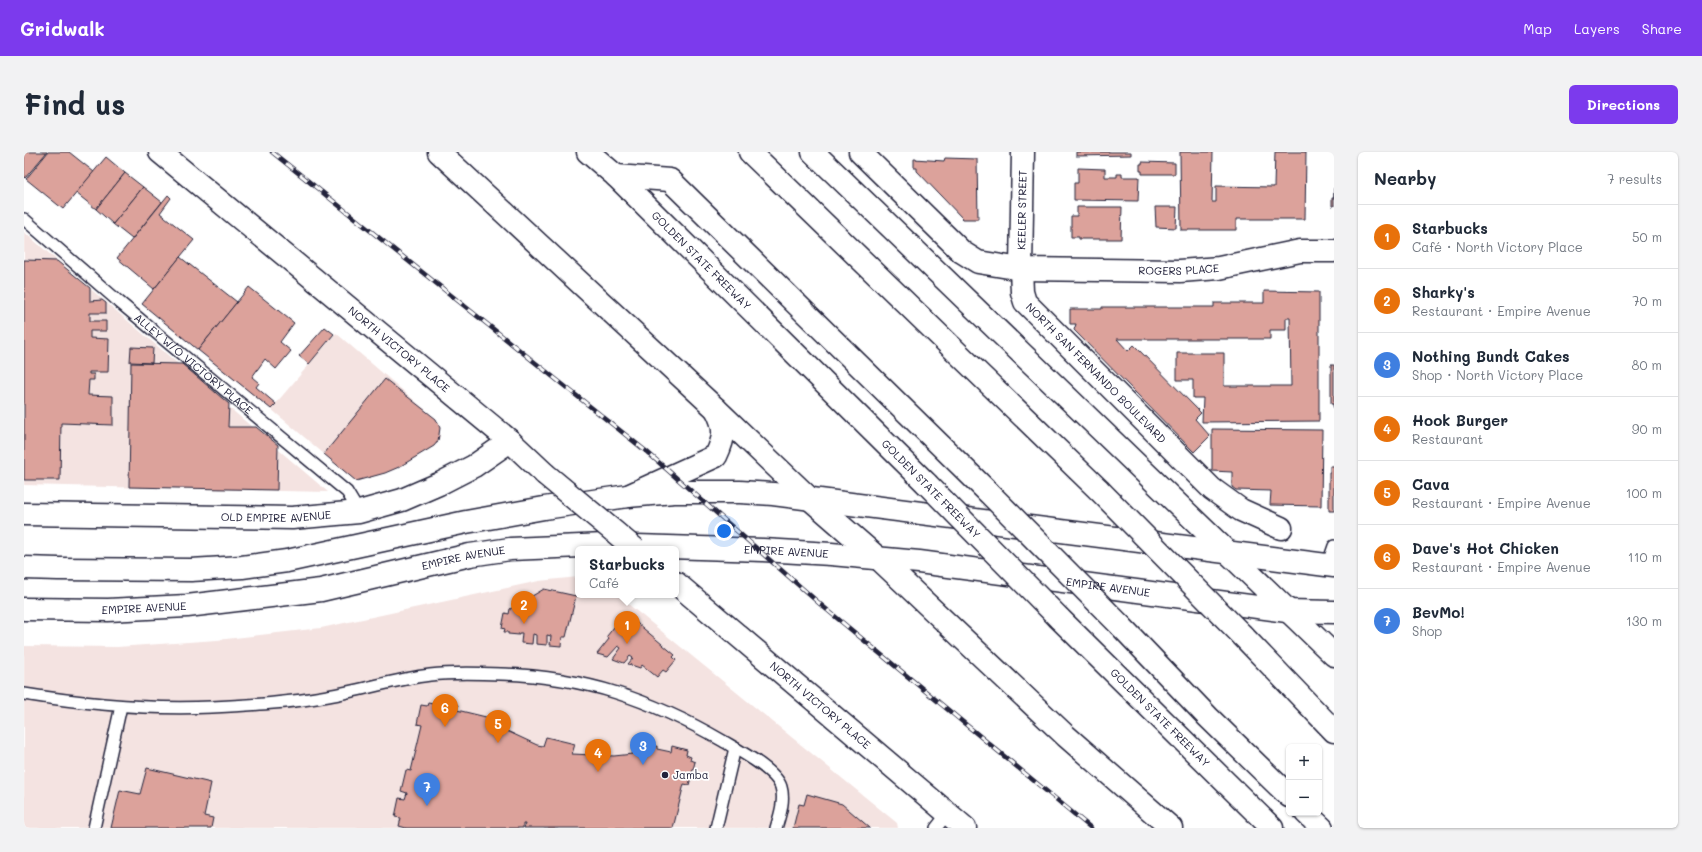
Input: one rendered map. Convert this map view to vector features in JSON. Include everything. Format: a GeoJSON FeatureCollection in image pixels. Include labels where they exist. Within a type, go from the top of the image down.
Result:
{"type":"FeatureCollection","features":[{"type":"Feature","properties":{"kind":"main road","name":"NORTH VICTORY PLACE"},"geometry":{"type":"LineString","coordinates":[[160,152],[510,441],[545,474],[632,546]]}},
{"type":"Feature","properties":{"kind":"main road"},"geometry":{"type":"LineString","coordinates":[[439,152],[715,408],[809,498],[879,559],[1066,736],[1171,828]]}},
{"type":"Feature","properties":{"kind":"main road","name":"GOLDEN STATE FREEWAY"},"geometry":{"type":"LineString","coordinates":[[588,152],[616,176],[927,484],[1059,618],[1272,828]]}},
{"type":"Feature","properties":{"kind":"main road"},"geometry":{"type":"LineString","coordinates":[[750,152],[1099,490],[1334,731]]}},
{"type":"Feature","properties":{"kind":"main road"},"geometry":{"type":"LineString","coordinates":[[813,152],[1334,655]]}},
{"type":"Feature","properties":{"kind":"main road"},"geometry":{"type":"LineString","coordinates":[[860,152],[962,252],[978,262],[1021,269]]}},
{"type":"Feature","properties":{"kind":"main road","name":"KEELER STREET"},"geometry":{"type":"LineString","coordinates":[[1021,269],[1023,152]]}},
{"type":"Feature","properties":{"kind":"main road"},"geometry":{"type":"LineString","coordinates":[[616,176],[670,180],[988,492],[1120,625],[1208,717],[1286,793]]}},
{"type":"Feature","properties":{"kind":"main road","name":"ROGERS PLACE"},"geometry":{"type":"LineString","coordinates":[[1021,269],[1180,271],[1219,268],[1300,251],[1334,251]]}},
{"type":"Feature","properties":{"kind":"main road","name":"NORTH SAN FERNANDO BOULEVARD"},"geometry":{"type":"LineString","coordinates":[[1021,269],[1022,292],[1025,302],[1212,489],[1241,510],[1281,528]]}},
{"type":"Feature","properties":{"kind":"main road"},"geometry":{"type":"LineString","coordinates":[[628,496],[716,456],[723,439],[724,430],[722,420],[715,408]]}},
{"type":"Feature","properties":{"kind":"main road","name":"OLD EMPIRE AVENUE"},"geometry":{"type":"LineString","coordinates":[[24,514],[292,518],[359,512],[402,500],[439,484],[474,466],[510,441]]}},
{"type":"Feature","properties":{"kind":"main road"},"geometry":{"type":"LineString","coordinates":[[24,568],[58,570],[191,570],[242,567],[287,561],[466,522],[544,508],[628,496],[674,492],[740,492],[809,498],[1227,553],[1332,560]]}},
{"type":"Feature","properties":{"kind":"main road","name":"EMPIRE AVENUE"},"geometry":{"type":"LineString","coordinates":[[24,609],[108,610],[187,606],[321,590],[470,555],[539,547],[605,545],[645,546]]}},
{"type":"Feature","properties":{"kind":"main road","name":"EMPIRE AVENUE"},"geometry":{"type":"LineString","coordinates":[[679,547],[816,553],[919,562],[1287,611]]}},
{"type":"Feature","properties":{"kind":"main road","name":"NORTH VICTORY PLACE"},"geometry":{"type":"LineString","coordinates":[[679,586],[941,821],[965,828]]}},
{"type":"Feature","properties":{"kind":"main road"},"geometry":{"type":"LineString","coordinates":[[1287,611],[1334,612]]}},
{"type":"Feature","properties":{"kind":"main road"},"geometry":{"type":"LineString","coordinates":[[1309,816],[1322,828]]}},
{"type":"Feature","properties":{"kind":"lane","name":"ALLEY W/O VICTORY PLACE"},"geometry":{"type":"LineString","coordinates":[[24,219],[118,301],[347,492],[359,512]]}},
{"type":"Feature","properties":{"kind":"lane"},"geometry":{"type":"LineString","coordinates":[[24,694],[68,701],[121,706],[194,707],[265,704],[327,696],[429,675],[452,673],[518,674],[569,680],[621,693],[678,716],[735,748],[774,775],[781,787],[783,802],[776,828]]}},
{"type":"Feature","properties":{"kind":"lane"},"geometry":{"type":"LineString","coordinates":[[94,828],[121,706]]}},
{"type":"Feature","properties":{"kind":"lane"},"geometry":{"type":"LineString","coordinates":[[716,828],[735,748]]}},
{"type":"Feature","properties":{"kind":"shaded area"},"geometry":{"type":"Polygon","coordinates":[[[24,232],[328,492],[24,485],[24,232]]]}},
{"type":"Feature","properties":{"kind":"shaded area"},"geometry":{"type":"Polygon","coordinates":[[[336,333],[436,419],[440,428],[440,436],[434,446],[399,467],[385,473],[356,481],[271,409],[336,333]]]}},
{"type":"Feature","properties":{"kind":"shaded area"},"geometry":{"type":"Polygon","coordinates":[[[575,577],[575,598],[621,598],[897,823],[898,828],[24,828],[24,646],[117,647],[217,640],[321,628],[539,581],[575,577]]]}},
{"type":"Feature","properties":{"kind":"building"},"geometry":{"type":"Polygon","coordinates":[[[24,152],[47,152],[25,178],[24,177],[24,152]]]}},
{"type":"Feature","properties":{"kind":"building"},"geometry":{"type":"Polygon","coordinates":[[[48,152],[69,152],[94,172],[63,209],[26,179],[48,152]]]}},
{"type":"Feature","properties":{"kind":"building"},"geometry":{"type":"Polygon","coordinates":[[[1076,152],[1131,152],[1131,155],[1076,156],[1076,152]]]}},
{"type":"Feature","properties":{"kind":"building"},"geometry":{"type":"Polygon","coordinates":[[[1180,152],[1213,152],[1212,202],[1216,202],[1216,186],[1274,187],[1275,152],[1306,152],[1305,219],[1236,219],[1236,230],[1181,230],[1180,152]]]}},
{"type":"Feature","properties":{"kind":"building"},"geometry":{"type":"Polygon","coordinates":[[[106,157],[125,173],[96,209],[76,193],[106,157]]]}},
{"type":"Feature","properties":{"kind":"building"},"geometry":{"type":"Polygon","coordinates":[[[945,158],[977,159],[978,219],[963,219],[917,171],[917,168],[914,168],[914,159],[944,161],[945,158]]]}},
{"type":"Feature","properties":{"kind":"building"},"geometry":{"type":"Polygon","coordinates":[[[1142,162],[1175,163],[1175,174],[1142,174],[1142,171],[1140,171],[1140,164],[1142,164],[1142,162]]]}},
{"type":"Feature","properties":{"kind":"building"},"geometry":{"type":"Polygon","coordinates":[[[1078,168],[1105,169],[1105,177],[1117,177],[1117,174],[1122,174],[1122,177],[1139,177],[1138,201],[1074,200],[1074,183],[1078,183],[1078,168]]]}},
{"type":"Feature","properties":{"kind":"building"},"geometry":{"type":"Polygon","coordinates":[[[125,173],[143,187],[113,224],[96,209],[125,173]]]}},
{"type":"Feature","properties":{"kind":"building"},"geometry":{"type":"Polygon","coordinates":[[[143,187],[162,202],[132,239],[113,224],[143,187]]]}},
{"type":"Feature","properties":{"kind":"building"},"geometry":{"type":"Polygon","coordinates":[[[168,195],[171,198],[160,213],[194,240],[154,289],[117,258],[168,195]]]}},
{"type":"Feature","properties":{"kind":"building"},"geometry":{"type":"Polygon","coordinates":[[[1332,198],[1334,198],[1334,206],[1332,206],[1332,198]]]}},
{"type":"Feature","properties":{"kind":"building"},"geometry":{"type":"Polygon","coordinates":[[[1077,207],[1122,207],[1121,239],[1079,239],[1079,237],[1071,237],[1071,216],[1077,216],[1077,207]]]}},
{"type":"Feature","properties":{"kind":"building"},"geometry":{"type":"Polygon","coordinates":[[[1155,207],[1177,207],[1176,228],[1156,227],[1155,207]]]}},
{"type":"Feature","properties":{"kind":"building"},"geometry":{"type":"Polygon","coordinates":[[[180,257],[237,302],[198,350],[142,304],[180,257]]]}},
{"type":"Feature","properties":{"kind":"building"},"geometry":{"type":"Polygon","coordinates":[[[24,260],[57,261],[90,288],[90,301],[102,300],[106,303],[106,313],[90,313],[90,321],[106,321],[106,331],[90,331],[90,338],[109,339],[108,372],[89,372],[89,374],[94,374],[94,380],[89,380],[88,395],[113,396],[113,425],[61,423],[60,480],[24,480],[24,260]]]}},
{"type":"Feature","properties":{"kind":"building"},"geometry":{"type":"Polygon","coordinates":[[[249,287],[294,323],[280,342],[291,351],[276,369],[265,359],[252,377],[259,383],[256,387],[276,404],[271,409],[198,350],[249,287]]]}},
{"type":"Feature","properties":{"kind":"building"},"geometry":{"type":"Polygon","coordinates":[[[1264,291],[1319,292],[1319,421],[1202,422],[1203,398],[1193,398],[1193,380],[1177,380],[1177,353],[1224,353],[1224,386],[1291,386],[1290,318],[1286,318],[1286,330],[1270,330],[1270,339],[1117,339],[1128,351],[1134,345],[1201,413],[1195,419],[1210,436],[1194,452],[1074,330],[1076,324],[1070,324],[1070,309],[1102,309],[1102,307],[1214,307],[1214,303],[1264,303],[1264,291]]]}},
{"type":"Feature","properties":{"kind":"building"},"geometry":{"type":"Polygon","coordinates":[[[325,327],[334,334],[309,364],[299,356],[325,327]]]}},
{"type":"Feature","properties":{"kind":"building"},"geometry":{"type":"Polygon","coordinates":[[[131,347],[153,348],[152,363],[130,362],[131,347]]]}},
{"type":"Feature","properties":{"kind":"building"},"geometry":{"type":"Polygon","coordinates":[[[131,363],[182,364],[229,404],[228,427],[256,427],[278,445],[277,490],[129,487],[131,363]]]}},
{"type":"Feature","properties":{"kind":"building"},"geometry":{"type":"Polygon","coordinates":[[[1331,365],[1334,365],[1334,411],[1333,404],[1331,404],[1331,365]]]}},
{"type":"Feature","properties":{"kind":"building"},"geometry":{"type":"Polygon","coordinates":[[[385,379],[436,419],[440,428],[438,441],[434,446],[399,467],[385,473],[356,481],[324,454],[385,379]]]}},
{"type":"Feature","properties":{"kind":"building"},"geometry":{"type":"Polygon","coordinates":[[[1212,429],[1322,430],[1321,506],[1270,505],[1271,491],[1236,490],[1232,487],[1232,472],[1212,471],[1212,429]]]}},
{"type":"Feature","properties":{"kind":"building"},"geometry":{"type":"Polygon","coordinates":[[[1330,466],[1334,466],[1334,511],[1329,511],[1330,466]]]}},
{"type":"Feature","properties":{"kind":"building"},"geometry":{"type":"Polygon","coordinates":[[[544,589],[575,596],[576,598],[566,637],[562,637],[561,646],[550,645],[551,636],[547,635],[547,645],[536,644],[536,635],[533,634],[532,644],[521,643],[522,633],[519,633],[519,635],[504,632],[505,629],[502,628],[505,613],[509,614],[510,609],[544,589]]]}},
{"type":"Feature","properties":{"kind":"building"},"geometry":{"type":"Polygon","coordinates":[[[625,613],[675,655],[673,657],[676,660],[666,672],[663,670],[657,677],[642,665],[640,668],[628,664],[633,658],[630,656],[624,663],[613,659],[621,648],[618,646],[608,657],[597,654],[609,639],[607,636],[625,613]]]}},
{"type":"Feature","properties":{"kind":"building"},"geometry":{"type":"Polygon","coordinates":[[[435,699],[458,705],[457,710],[486,717],[507,731],[537,745],[543,746],[546,737],[575,744],[572,754],[614,756],[633,754],[633,751],[657,746],[657,749],[671,752],[672,746],[687,750],[686,755],[691,757],[690,760],[695,762],[689,785],[684,784],[673,828],[524,828],[525,824],[523,824],[523,828],[406,828],[399,826],[401,818],[395,817],[399,798],[405,799],[407,793],[401,791],[406,770],[411,771],[422,725],[417,724],[421,705],[427,706],[428,703],[433,704],[435,699]]]}},
{"type":"Feature","properties":{"kind":"building"},"geometry":{"type":"Polygon","coordinates":[[[147,768],[211,783],[204,816],[213,818],[211,828],[111,828],[120,790],[140,794],[147,768]]]}},
{"type":"Feature","properties":{"kind":"building"},"geometry":{"type":"Polygon","coordinates":[[[807,794],[842,804],[870,828],[793,828],[799,804],[804,805],[807,794]]]}},
{"type":"Feature","properties":{"kind":"railway"},"geometry":{"type":"LineString","coordinates":[[272,152],[647,452],[820,604],[1091,828]]}},
{"type":"Feature","properties":{"kind":"place","name":"Sharky's"},"geometry":{"type":"Point","coordinates":[524,624]}},
{"type":"Feature","properties":{"kind":"place","name":"Starbucks"},"geometry":{"type":"Point","coordinates":[627,644]}},
{"type":"Feature","properties":{"kind":"place","name":"Dave's Hot Chicken"},"geometry":{"type":"Point","coordinates":[445,727]}},
{"type":"Feature","properties":{"kind":"place","name":"Cava"},"geometry":{"type":"Point","coordinates":[498,743]}},
{"type":"Feature","properties":{"kind":"place","name":"Nothing Bundt Cakes"},"geometry":{"type":"Point","coordinates":[643,765]}},
{"type":"Feature","properties":{"kind":"place","name":"Hook Burger"},"geometry":{"type":"Point","coordinates":[598,772]}},
{"type":"Feature","properties":{"kind":"place","name":"Jamba"},"geometry":{"type":"Point","coordinates":[665,775]}},
{"type":"Feature","properties":{"kind":"place","name":"BevMo!"},"geometry":{"type":"Point","coordinates":[427,806]}}]}
